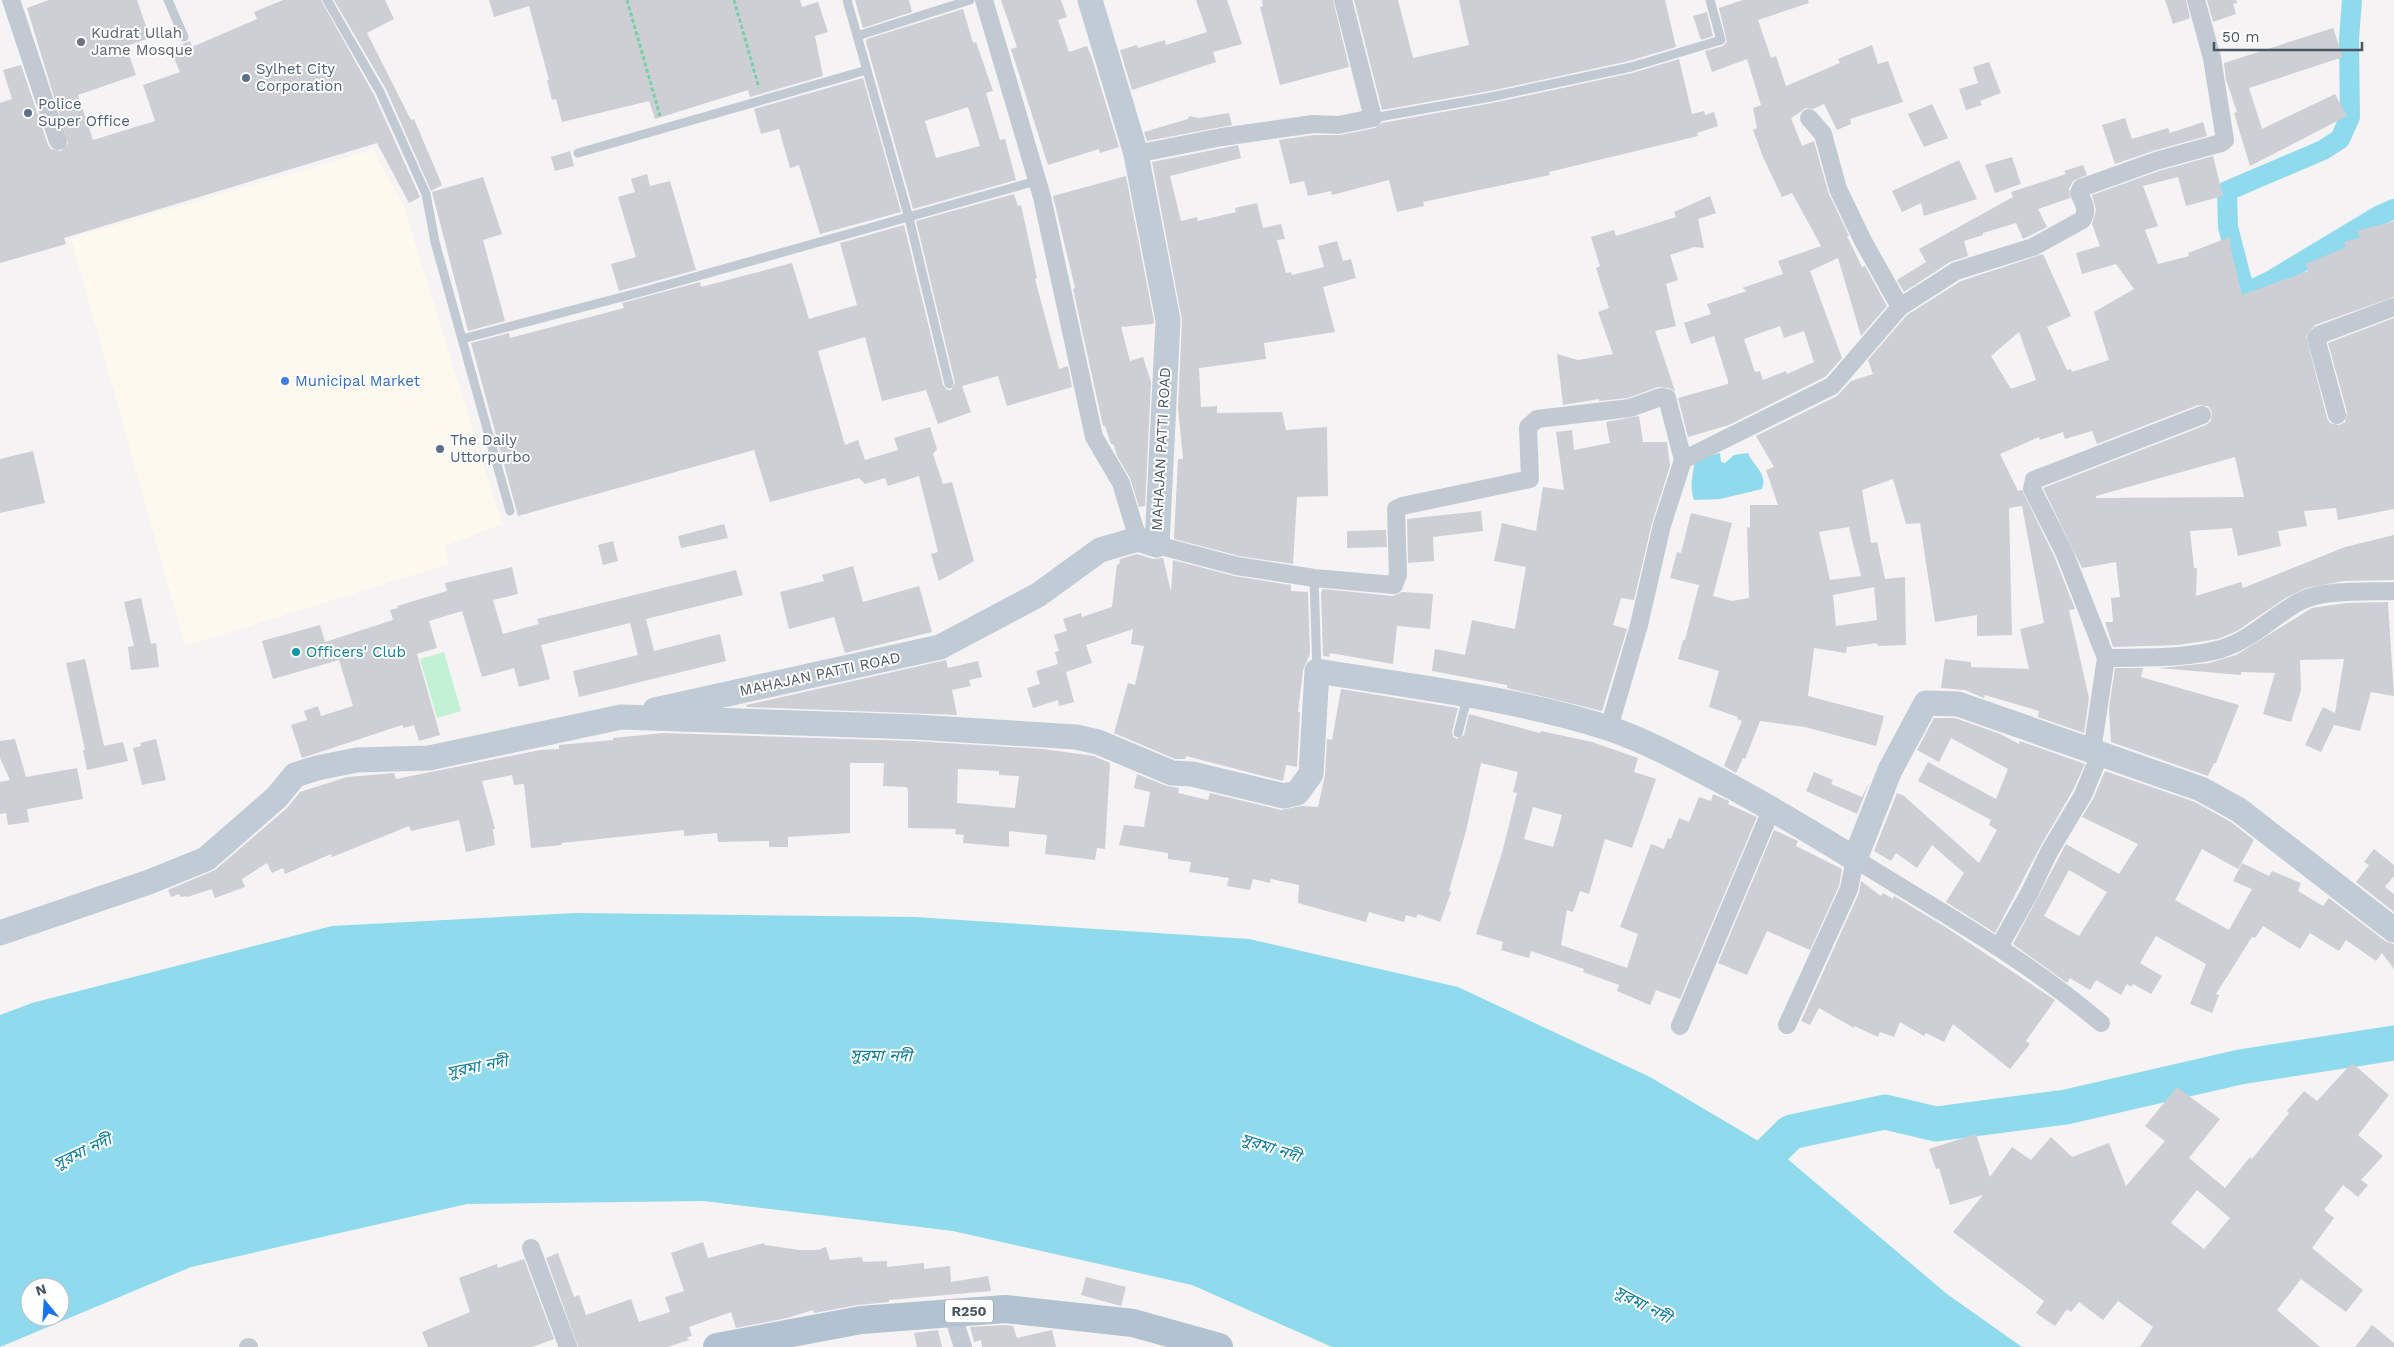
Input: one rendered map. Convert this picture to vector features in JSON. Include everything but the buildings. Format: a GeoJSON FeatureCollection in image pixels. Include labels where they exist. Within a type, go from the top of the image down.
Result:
{"type":"FeatureCollection","features":[{"type":"Feature","properties":{"kind":"main road","name":"R250"},"geometry":{"type":"LineString","coordinates":[[717,1347],[861,1320],[1005,1309],[1133,1322],[1219,1347]]}},
{"type":"Feature","properties":{"kind":"street"},"geometry":{"type":"LineString","coordinates":[[11,0],[58,141]]}},
{"type":"Feature","properties":{"kind":"street"},"geometry":{"type":"LineString","coordinates":[[984,0],[1036,181],[1094,437],[1122,483],[1147,542],[1237,566],[1314,578],[1394,585],[1398,575],[1396,509],[1402,506],[1530,479],[1528,427],[1537,419],[1630,408],[1661,397],[1667,398],[1683,460],[1662,526],[1639,625],[1609,728]]}},
{"type":"Feature","properties":{"kind":"street","name":"MAHAJAN PATTI ROAD"},"geometry":{"type":"LineString","coordinates":[[621,717],[940,647],[1038,595],[1100,550],[1147,542],[1168,320],[1136,154],[1090,0]]}},
{"type":"Feature","properties":{"kind":"street"},"geometry":{"type":"LineString","coordinates":[[1136,154],[1222,137],[1313,124],[1338,125],[1373,118],[1344,0]]}},
{"type":"Feature","properties":{"kind":"street"},"geometry":{"type":"LineString","coordinates":[[1683,460],[1832,386],[1900,307],[1956,270],[2033,247],[2082,220],[2086,215],[2086,209],[2079,193],[2081,188],[2156,161],[2222,143],[2226,140],[2212,58],[2196,0]]}},
{"type":"Feature","properties":{"kind":"street"},"geometry":{"type":"LineString","coordinates":[[1809,118],[1822,134],[1838,189],[1858,232],[1900,307]]}},
{"type":"Feature","properties":{"kind":"street"},"geometry":{"type":"LineString","coordinates":[[2337,414],[2316,338],[2319,335],[2394,307]]}},
{"type":"Feature","properties":{"kind":"street"},"geometry":{"type":"LineString","coordinates":[[1998,947],[2030,892],[2049,852],[2083,795],[2096,752],[2106,658],[2064,552],[2032,489],[2034,480],[2202,415]]}},
{"type":"Feature","properties":{"kind":"street"},"geometry":{"type":"LineString","coordinates":[[2106,658],[2166,657],[2220,649],[2244,640],[2300,601],[2319,595],[2394,591]]}},
{"type":"Feature","properties":{"kind":"street"},"geometry":{"type":"LineString","coordinates":[[0,933],[149,882],[206,859],[276,797],[295,775],[317,768],[357,760],[429,758],[621,717],[915,727],[1076,737],[1114,748],[1172,773],[1192,774],[1284,796],[1297,793],[1311,774],[1317,671],[1539,708],[1609,728],[1653,746],[1772,808],[1856,859],[1998,947],[2062,990],[2101,1023]]}},
{"type":"Feature","properties":{"kind":"street"},"geometry":{"type":"LineString","coordinates":[[1787,1025],[1849,889],[1856,859],[1890,770],[1926,703],[1958,704],[2201,789],[2239,810],[2384,914],[2394,930]]}},
{"type":"Feature","properties":{"kind":"street"},"geometry":{"type":"LineString","coordinates":[[1680,1026],[1772,808]]}},
{"type":"Feature","properties":{"kind":"street"},"geometry":{"type":"LineString","coordinates":[[531,1248],[568,1347]]}},
{"type":"Feature","properties":{"kind":"street"},"geometry":{"type":"LineString","coordinates":[[952,1313],[963,1347]]}},
{"type":"Feature","properties":{"kind":"lane"},"geometry":{"type":"LineString","coordinates":[[168,0],[184,37]]}},
{"type":"Feature","properties":{"kind":"lane"},"geometry":{"type":"LineString","coordinates":[[327,0],[380,92],[426,194],[435,242],[510,511]]}},
{"type":"Feature","properties":{"kind":"lane"},"geometry":{"type":"LineString","coordinates":[[847,0],[909,218],[949,384]]}},
{"type":"Feature","properties":{"kind":"lane"},"geometry":{"type":"LineString","coordinates":[[857,36],[970,0]]}},
{"type":"Feature","properties":{"kind":"lane"},"geometry":{"type":"LineString","coordinates":[[1373,118],[1491,97],[1622,69],[1721,40],[1710,0]]}},
{"type":"Feature","properties":{"kind":"lane"},"geometry":{"type":"LineString","coordinates":[[578,153],[867,70]]}},
{"type":"Feature","properties":{"kind":"lane"},"geometry":{"type":"LineString","coordinates":[[462,339],[909,218],[1036,181]]}},
{"type":"Feature","properties":{"kind":"lane"},"geometry":{"type":"LineString","coordinates":[[1314,578],[1317,671]]}},
{"type":"Feature","properties":{"kind":"lane"},"geometry":{"type":"LineString","coordinates":[[1458,733],[1468,695]]}},
{"type":"Feature","properties":{"kind":"path"},"geometry":{"type":"LineString","coordinates":[[627,0],[664,128]]}},
{"type":"Feature","properties":{"kind":"path"},"geometry":{"type":"LineString","coordinates":[[734,0],[762,101]]}},
{"type":"Feature","properties":{"kind":"shaded area","name":"Municipal Market"},"geometry":{"type":"Polygon","coordinates":[[[373,150],[404,207],[502,524],[445,546],[449,564],[185,646],[71,238],[373,150]]]}},
{"type":"Feature","properties":{"kind":"green space"},"geometry":{"type":"Polygon","coordinates":[[[444,652],[461,711],[437,718],[420,659],[444,652]]]}},
{"type":"Feature","properties":{"kind":"water"},"geometry":{"type":"Polygon","coordinates":[[[1720,453],[1721,462],[1725,463],[1734,455],[1748,453],[1762,474],[1762,489],[1720,499],[1694,500],[1692,475],[1695,460],[1720,453]]]}},
{"type":"Feature","properties":{"kind":"water","name":"সুরমা নদী"},"geometry":{"type":"Polygon","coordinates":[[[576,913],[915,917],[1249,939],[1458,987],[1650,1077],[1784,1156],[1947,1294],[2022,1347],[1332,1347],[1192,1285],[953,1231],[703,1201],[467,1204],[191,1267],[70,1318],[70,1277],[20,1277],[20,1327],[48,1327],[0,1347],[0,1015],[32,1003],[332,926],[576,913]]]}},
{"type":"Feature","properties":{"kind":"waterway"},"geometry":{"type":"LineString","coordinates":[[2352,0],[2349,39],[2350,117],[2340,139],[2323,150],[2227,191],[2228,227],[2245,293],[2270,281],[2378,216],[2394,209]]}},
{"type":"Feature","properties":{"kind":"waterway"},"geometry":{"type":"LineString","coordinates":[[1740,1182],[1791,1132],[1885,1112],[1936,1124],[2066,1107],[2240,1067],[2394,1043]]}},
{"type":"Feature","properties":{"kind":"place","name":"Kudrat Ullah Jame Mosque"},"geometry":{"type":"Point","coordinates":[81,42]}},
{"type":"Feature","properties":{"kind":"place","name":"Sylhet City Corporation"},"geometry":{"type":"Point","coordinates":[246,78]}},
{"type":"Feature","properties":{"kind":"place","name":"Police Super Office"},"geometry":{"type":"Point","coordinates":[28,113]}},
{"type":"Feature","properties":{"kind":"place","name":"Municipal Market"},"geometry":{"type":"Point","coordinates":[285,381]}},
{"type":"Feature","properties":{"kind":"place","name":"The Daily Uttorpurbo"},"geometry":{"type":"Point","coordinates":[440,449]}},
{"type":"Feature","properties":{"kind":"place","name":"Officers' Club"},"geometry":{"type":"Point","coordinates":[296,652]}}]}
